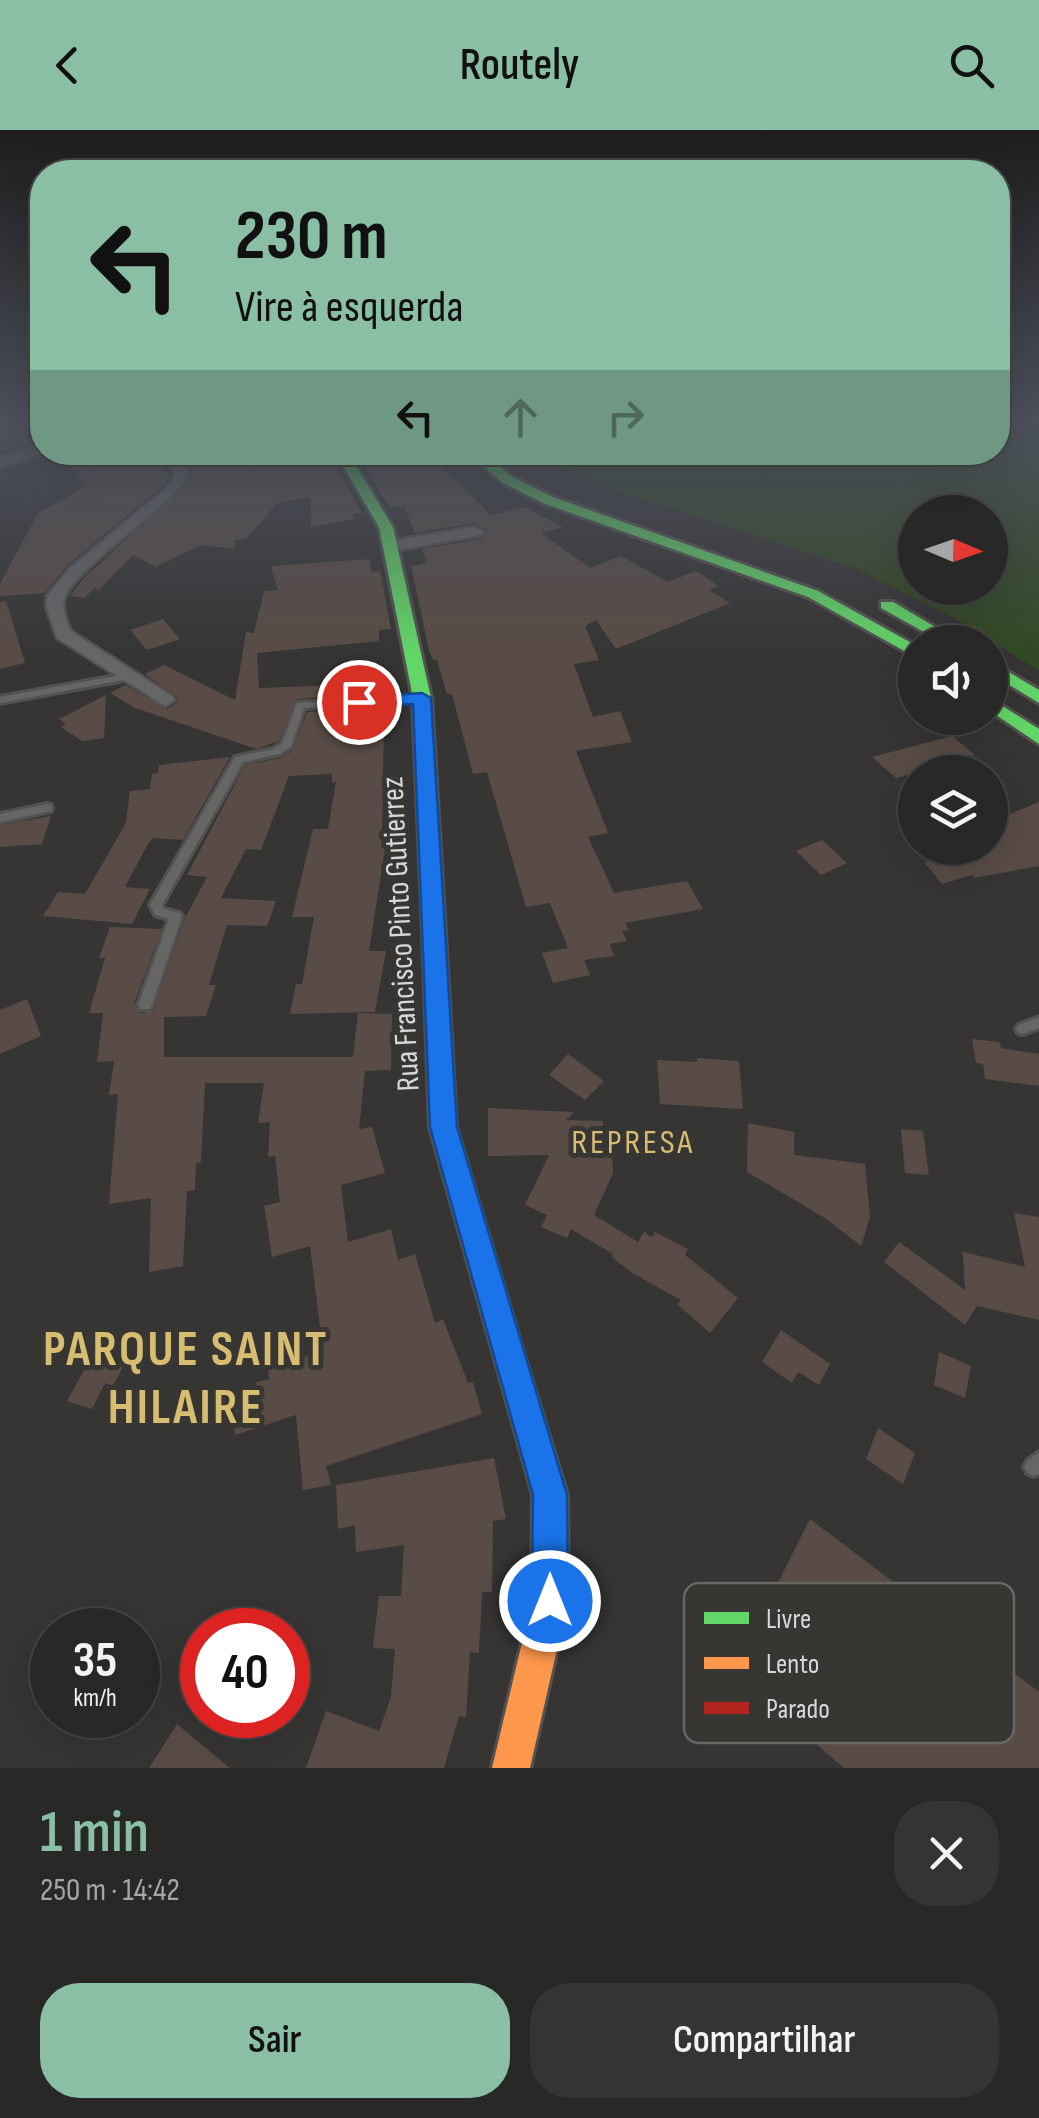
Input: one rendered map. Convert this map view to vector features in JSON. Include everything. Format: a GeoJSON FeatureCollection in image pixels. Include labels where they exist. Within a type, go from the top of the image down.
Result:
{"type":"FeatureCollection","features":[{"type":"Feature","properties":{"kind":"main road","name":"Rua Francisco Pinto Gutierrez"},"geometry":{"type":"LineString","coordinates":[[371,501],[392,546],[422,698],[444,1127],[550,1495],[550,1601],[510,1768]]}},
{"type":"Feature","properties":{"kind":"main road"},"geometry":{"type":"LineString","coordinates":[[552,501],[813,594],[898,642]]}},
{"type":"Feature","properties":{"kind":"main road"},"geometry":{"type":"LineString","coordinates":[[611,501],[828,576]]}},
{"type":"Feature","properties":{"kind":"main road"},"geometry":{"type":"LineString","coordinates":[[860,592],[921,625]]}},
{"type":"Feature","properties":{"kind":"main road"},"geometry":{"type":"LineString","coordinates":[[1008,678],[1039,698]]}},
{"type":"Feature","properties":{"kind":"main road"},"geometry":{"type":"LineString","coordinates":[[1008,716],[1039,738]]}},
{"type":"Feature","properties":{"kind":"street"},"geometry":{"type":"LineString","coordinates":[[159,501],[74,575],[56,596],[56,617],[63,634],[164,700]]}},
{"type":"Feature","properties":{"kind":"street"},"geometry":{"type":"LineString","coordinates":[[392,546],[476,532]]}},
{"type":"Feature","properties":{"kind":"lane"},"geometry":{"type":"LineString","coordinates":[[0,700],[126,677]]}},
{"type":"Feature","properties":{"kind":"lane"},"geometry":{"type":"LineString","coordinates":[[145,1005],[176,916],[159,912],[156,905],[239,759],[276,752],[287,745],[300,705],[422,698]]}},
{"type":"Feature","properties":{"kind":"lane"},"geometry":{"type":"LineString","coordinates":[[0,818],[47,808]]}},
{"type":"Feature","properties":{"kind":"lane"},"geometry":{"type":"LineString","coordinates":[[1022,1029],[1039,1022]]}},
{"type":"Feature","properties":{"kind":"green space"},"geometry":{"type":"Polygon","coordinates":[[[651,501],[898,501],[898,590],[857,569],[651,501]]]}},
{"type":"Feature","properties":{"kind":"green space"},"geometry":{"type":"Polygon","coordinates":[[[1008,501],[1039,501],[1039,671],[1008,651],[1008,625],[962,622],[928,605],[1008,605],[1008,501]]]}},
{"type":"Feature","properties":{"kind":"building"},"geometry":{"type":"Polygon","coordinates":[[[59,501],[144,501],[67,566],[45,593],[0,596],[0,584],[38,513],[59,501]]]}},
{"type":"Feature","properties":{"kind":"building"},"geometry":{"type":"Polygon","coordinates":[[[167,501],[286,501],[277,503],[247,538],[234,541],[235,549],[201,545],[155,567],[133,555],[98,591],[95,587],[85,598],[70,596],[85,577],[167,501]]]}},
{"type":"Feature","properties":{"kind":"building"},"geometry":{"type":"Polygon","coordinates":[[[311,501],[356,501],[362,513],[352,514],[355,519],[311,527],[311,501]]]}},
{"type":"Feature","properties":{"kind":"building"},"geometry":{"type":"Polygon","coordinates":[[[386,501],[477,501],[491,515],[524,507],[563,527],[541,533],[590,568],[621,556],[668,582],[696,571],[719,586],[709,590],[730,603],[616,649],[596,620],[585,626],[599,660],[574,664],[593,717],[620,711],[632,742],[576,751],[608,833],[588,837],[614,893],[687,881],[703,909],[625,923],[629,930],[622,931],[627,941],[610,944],[614,956],[584,960],[590,975],[553,983],[542,953],[568,948],[550,903],[526,907],[487,772],[473,774],[452,694],[447,694],[437,660],[433,660],[429,650],[411,566],[427,563],[422,549],[482,539],[487,531],[474,523],[415,533],[404,506],[390,508],[386,501]]]}},
{"type":"Feature","properties":{"kind":"building"},"geometry":{"type":"Polygon","coordinates":[[[370,559],[371,572],[380,571],[391,629],[379,630],[379,641],[257,653],[259,688],[394,683],[395,693],[297,699],[279,741],[257,749],[135,708],[110,693],[125,685],[167,709],[178,698],[145,674],[164,665],[235,700],[246,632],[254,633],[264,591],[278,590],[271,566],[370,559]]]}},
{"type":"Feature","properties":{"kind":"building"},"geometry":{"type":"Polygon","coordinates":[[[6,601],[25,663],[0,669],[0,602],[6,601]]]}},
{"type":"Feature","properties":{"kind":"building"},"geometry":{"type":"Polygon","coordinates":[[[163,619],[180,639],[147,650],[130,630],[163,619]]]}},
{"type":"Feature","properties":{"kind":"building"},"geometry":{"type":"Polygon","coordinates":[[[106,695],[104,738],[82,741],[61,727],[66,724],[59,719],[106,695]]]}},
{"type":"Feature","properties":{"kind":"building"},"geometry":{"type":"Polygon","coordinates":[[[395,706],[390,709],[388,722],[384,722],[382,843],[386,843],[369,951],[386,951],[375,1012],[290,1014],[296,984],[302,984],[314,917],[292,917],[313,829],[328,829],[336,782],[332,783],[332,774],[289,776],[261,850],[246,849],[221,898],[276,901],[267,926],[227,925],[209,985],[216,985],[206,1016],[164,1017],[164,1057],[353,1057],[358,1013],[392,1014],[391,1070],[365,1071],[359,1129],[372,1127],[385,1173],[341,1185],[348,1242],[391,1229],[398,1260],[415,1254],[435,1323],[443,1319],[468,1383],[473,1382],[482,1414],[326,1466],[331,1485],[303,1490],[296,1415],[235,1435],[233,1407],[257,1400],[256,1382],[269,1379],[268,1366],[323,1352],[310,1246],[272,1257],[264,1206],[280,1202],[275,1156],[268,1157],[270,1122],[258,1123],[264,1083],[205,1083],[201,1162],[196,1163],[195,1190],[187,1191],[183,1266],[149,1272],[151,1198],[109,1204],[118,1094],[109,1095],[114,1061],[97,1062],[103,1013],[89,1013],[105,958],[99,958],[110,927],[162,929],[134,1004],[140,1013],[153,1011],[185,918],[207,877],[187,875],[245,765],[281,758],[293,750],[307,712],[395,706]]]}},
{"type":"Feature","properties":{"kind":"building"},"geometry":{"type":"Polygon","coordinates":[[[952,736],[975,755],[898,755],[896,778],[872,757],[952,736]]]}},
{"type":"Feature","properties":{"kind":"building"},"geometry":{"type":"Polygon","coordinates":[[[230,757],[183,840],[153,838],[148,844],[125,887],[150,889],[132,924],[43,916],[58,892],[85,894],[126,823],[130,791],[150,789],[152,774],[158,773],[159,765],[230,757]]]}},
{"type":"Feature","properties":{"kind":"building"},"geometry":{"type":"Polygon","coordinates":[[[1039,802],[1039,866],[974,878],[972,875],[942,884],[926,865],[1008,865],[1008,815],[1039,802]]]}},
{"type":"Feature","properties":{"kind":"building"},"geometry":{"type":"Polygon","coordinates":[[[51,816],[42,844],[0,847],[0,825],[51,816]]]}},
{"type":"Feature","properties":{"kind":"building"},"geometry":{"type":"Polygon","coordinates":[[[822,840],[847,863],[821,875],[796,851],[822,840]]]}},
{"type":"Feature","properties":{"kind":"building"},"geometry":{"type":"Polygon","coordinates":[[[27,999],[41,1036],[0,1054],[0,1010],[27,999]]]}},
{"type":"Feature","properties":{"kind":"building"},"geometry":{"type":"Polygon","coordinates":[[[972,1039],[1000,1042],[1001,1048],[1039,1054],[1039,1086],[985,1079],[983,1064],[976,1063],[972,1039]]]}},
{"type":"Feature","properties":{"kind":"building"},"geometry":{"type":"Polygon","coordinates":[[[568,1054],[604,1081],[585,1100],[549,1075],[568,1054]]]}},
{"type":"Feature","properties":{"kind":"building"},"geometry":{"type":"Polygon","coordinates":[[[697,1058],[739,1061],[743,1109],[660,1104],[657,1060],[697,1062],[697,1058]]]}},
{"type":"Feature","properties":{"kind":"building"},"geometry":{"type":"Polygon","coordinates":[[[488,1108],[574,1112],[566,1120],[603,1121],[604,1153],[612,1153],[613,1173],[594,1215],[638,1242],[644,1232],[652,1237],[655,1232],[688,1249],[685,1255],[738,1298],[710,1333],[677,1304],[681,1300],[632,1273],[613,1254],[571,1229],[567,1238],[541,1227],[547,1215],[525,1205],[549,1155],[488,1156],[488,1108]]]}},
{"type":"Feature","properties":{"kind":"building"},"geometry":{"type":"Polygon","coordinates":[[[748,1123],[794,1132],[794,1155],[865,1164],[870,1217],[861,1246],[825,1218],[747,1172],[748,1123]]]}},
{"type":"Feature","properties":{"kind":"building"},"geometry":{"type":"Polygon","coordinates":[[[901,1129],[923,1131],[929,1175],[905,1173],[901,1129]]]}},
{"type":"Feature","properties":{"kind":"building"},"geometry":{"type":"Polygon","coordinates":[[[1014,1213],[1039,1217],[1039,1320],[977,1306],[965,1325],[884,1262],[899,1242],[965,1290],[963,1252],[1025,1267],[1014,1213]]]}},
{"type":"Feature","properties":{"kind":"building"},"geometry":{"type":"Polygon","coordinates":[[[781,1330],[830,1364],[819,1385],[798,1372],[792,1383],[762,1362],[781,1330]]]}},
{"type":"Feature","properties":{"kind":"building"},"geometry":{"type":"Polygon","coordinates":[[[100,1341],[131,1351],[113,1386],[105,1383],[92,1409],[67,1401],[100,1341]]]}},
{"type":"Feature","properties":{"kind":"building"},"geometry":{"type":"Polygon","coordinates":[[[939,1352],[971,1366],[965,1398],[934,1385],[939,1352]]]}},
{"type":"Feature","properties":{"kind":"building"},"geometry":{"type":"Polygon","coordinates":[[[878,1428],[915,1453],[903,1484],[866,1459],[878,1428]]]}},
{"type":"Feature","properties":{"kind":"building"},"geometry":{"type":"Polygon","coordinates":[[[494,1458],[506,1519],[493,1521],[492,1592],[482,1592],[479,1653],[470,1652],[466,1717],[459,1716],[444,1768],[306,1768],[326,1711],[379,1731],[391,1697],[395,1649],[373,1648],[379,1596],[401,1596],[404,1545],[356,1552],[355,1525],[338,1529],[336,1485],[494,1458]]]}},
{"type":"Feature","properties":{"kind":"building"},"geometry":{"type":"Polygon","coordinates":[[[810,1519],[895,1583],[778,1583],[810,1519]]]}},
{"type":"Feature","properties":{"kind":"building"},"geometry":{"type":"Polygon","coordinates":[[[1014,1673],[1039,1692],[1039,1768],[844,1768],[815,1743],[1014,1743],[1014,1673]]]}},
{"type":"Feature","properties":{"kind":"building"},"geometry":{"type":"Polygon","coordinates":[[[177,1724],[180,1738],[194,1738],[230,1768],[149,1768],[177,1724]]]}},
{"type":"Feature","properties":{"kind":"traffic: fast"},"geometry":{"type":"LineString","coordinates":[[371,501],[386,527],[422,698],[434,933]]}},
{"type":"Feature","properties":{"kind":"traffic: fast"},"geometry":{"type":"LineString","coordinates":[[552,501],[813,594],[898,642]]}},
{"type":"Feature","properties":{"kind":"traffic: fast"},"geometry":{"type":"LineString","coordinates":[[887,605],[923,625]]}},
{"type":"Feature","properties":{"kind":"traffic: fast"},"geometry":{"type":"LineString","coordinates":[[1008,678],[1039,698]]}},
{"type":"Feature","properties":{"kind":"traffic: fast"},"geometry":{"type":"LineString","coordinates":[[1008,716],[1039,738]]}},
{"type":"Feature","properties":{"kind":"traffic: slow"},"geometry":{"type":"LineString","coordinates":[[511,1362],[550,1495],[550,1601],[511,1768]]}},
{"type":"Feature","properties":{"kind":"traffic: jam"},"geometry":{"type":"LineString","coordinates":[[434,933],[443,1127],[511,1362]]}},
{"type":"Feature","properties":{"kind":"district","name":"REPRESA"},"geometry":{"type":"Point","coordinates":[633,1142]}},
{"type":"Feature","properties":{"kind":"district","name":"PARQUE SAINT HILAIRE"},"geometry":{"type":"Point","coordinates":[186,1379]}},
{"type":"Feature","properties":{"kind":"route"},"geometry":{"type":"LineString","coordinates":[[359,702],[422,698],[444,1127],[550,1495],[550,1601]]}}]}
